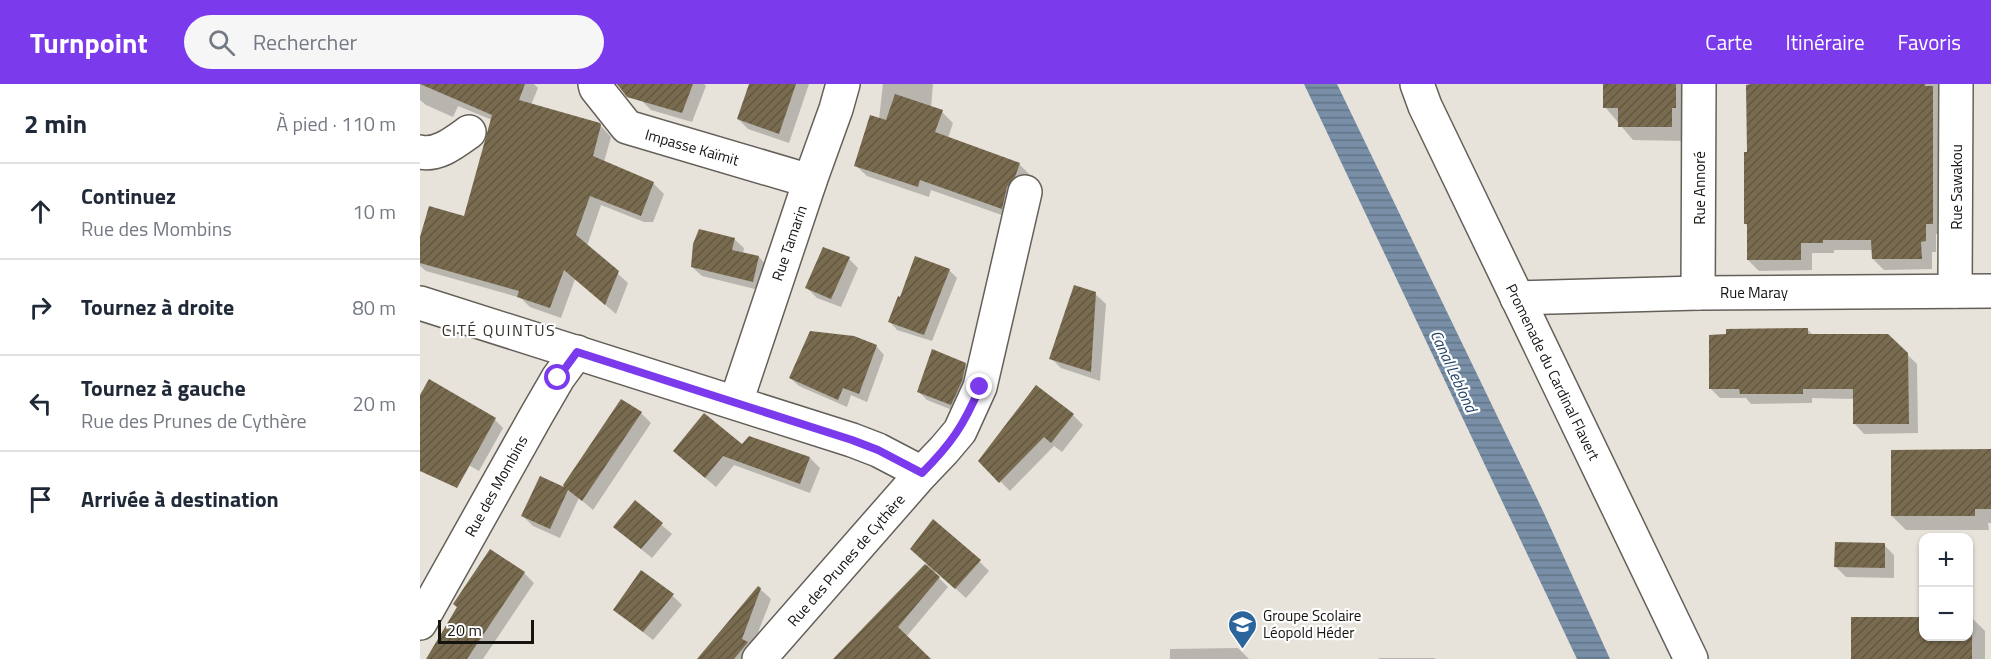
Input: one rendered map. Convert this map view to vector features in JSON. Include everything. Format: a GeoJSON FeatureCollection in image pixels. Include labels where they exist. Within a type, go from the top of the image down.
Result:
{"type":"FeatureCollection","features":[{"type":"Feature","properties":{"kind":"street","name":"Impasse Kaïmit"},"geometry":{"type":"LineString","coordinates":[[595,84],[627,127],[810,181]]}},
{"type":"Feature","properties":{"kind":"street","name":"Rue Tamarin"},"geometry":{"type":"LineString","coordinates":[[736,402],[843,84]]}},
{"type":"Feature","properties":{"kind":"street","name":"Promenade du Cardinal Flavert"},"geometry":{"type":"LineString","coordinates":[[1417,84],[1425,106],[1691,659]]}},
{"type":"Feature","properties":{"kind":"street","name":"Rue Annoré"},"geometry":{"type":"LineString","coordinates":[[1698,293],[1699,84]]}},
{"type":"Feature","properties":{"kind":"street","name":"Rue Sawakou"},"geometry":{"type":"LineString","coordinates":[[1955,291],[1956,84]]}},
{"type":"Feature","properties":{"kind":"street"},"geometry":{"type":"LineString","coordinates":[[420,152],[440,150],[452,145],[468,132]]}},
{"type":"Feature","properties":{"kind":"street","name":"Rue des Prunes de Cythère"},"geometry":{"type":"LineString","coordinates":[[759,659],[960,430],[980,387],[1025,192]]}},
{"type":"Feature","properties":{"kind":"street","name":"Rue Maray"},"geometry":{"type":"LineString","coordinates":[[1517,298],[1698,293],[1991,291]]}},
{"type":"Feature","properties":{"kind":"street"},"geometry":{"type":"LineString","coordinates":[[420,303],[852,440],[878,450],[922,473]]}},
{"type":"Feature","properties":{"kind":"street","name":"Rue des Mombins"},"geometry":{"type":"LineString","coordinates":[[420,623],[541,406],[577,352]]}},
{"type":"Feature","properties":{"kind":"water","name":"Canal Leblond"},"geometry":{"type":"Polygon","coordinates":[[[1304,84],[1337,84],[1543,511],[1610,659],[1577,659],[1304,84]]]}},
{"type":"Feature","properties":{"kind":"building"},"geometry":{"type":"Polygon","coordinates":[[[420,84],[525,84],[519,100],[600,123],[593,156],[654,182],[641,216],[590,196],[576,235],[619,271],[605,305],[564,270],[550,308],[517,297],[519,291],[420,263],[420,237],[429,206],[464,216],[492,115],[420,84]]]}},
{"type":"Feature","properties":{"kind":"building"},"geometry":{"type":"Polygon","coordinates":[[[617,84],[693,84],[682,113],[627,97],[617,84]]]}},
{"type":"Feature","properties":{"kind":"building"},"geometry":{"type":"Polygon","coordinates":[[[749,84],[796,84],[779,134],[737,119],[749,84]]]}},
{"type":"Feature","properties":{"kind":"building"},"geometry":{"type":"Polygon","coordinates":[[[1603,84],[1676,84],[1676,108],[1672,108],[1672,127],[1618,127],[1618,108],[1603,108],[1603,84]]]}},
{"type":"Feature","properties":{"kind":"building"},"geometry":{"type":"Polygon","coordinates":[[[1925,84],[1925,86],[1933,86],[1933,224],[1926,224],[1926,241],[1921,242],[1922,259],[1872,259],[1871,240],[1823,240],[1823,243],[1801,243],[1801,260],[1747,260],[1747,224],[1744,224],[1744,152],[1747,152],[1746,85],[1925,84]]]}},
{"type":"Feature","properties":{"kind":"building"},"geometry":{"type":"Polygon","coordinates":[[[895,94],[943,110],[935,132],[1020,163],[1015,177],[1007,187],[1002,209],[920,180],[918,187],[854,166],[870,115],[886,120],[895,94]]]}},
{"type":"Feature","properties":{"kind":"building"},"geometry":{"type":"Polygon","coordinates":[[[699,229],[735,238],[732,250],[759,256],[753,282],[691,267],[693,244],[699,229]]]}},
{"type":"Feature","properties":{"kind":"building"},"geometry":{"type":"Polygon","coordinates":[[[823,247],[850,257],[831,299],[805,288],[823,247]]]}},
{"type":"Feature","properties":{"kind":"building"},"geometry":{"type":"Polygon","coordinates":[[[915,256],[950,269],[924,335],[888,322],[915,256]]]}},
{"type":"Feature","properties":{"kind":"building"},"geometry":{"type":"Polygon","coordinates":[[[1074,285],[1096,292],[1091,372],[1049,359],[1074,285]]]}},
{"type":"Feature","properties":{"kind":"building"},"geometry":{"type":"Polygon","coordinates":[[[1808,328],[1808,334],[1888,334],[1908,353],[1909,424],[1853,424],[1853,389],[1803,389],[1803,394],[1740,394],[1739,389],[1709,389],[1709,335],[1726,334],[1726,329],[1808,328]]]}},
{"type":"Feature","properties":{"kind":"building"},"geometry":{"type":"Polygon","coordinates":[[[810,331],[854,336],[877,345],[859,394],[843,388],[838,400],[789,378],[810,331]]]}},
{"type":"Feature","properties":{"kind":"building"},"geometry":{"type":"Polygon","coordinates":[[[932,349],[966,363],[962,381],[951,405],[917,392],[932,349]]]}},
{"type":"Feature","properties":{"kind":"building"},"geometry":{"type":"Polygon","coordinates":[[[429,379],[496,418],[457,488],[420,471],[420,395],[429,379]]]}},
{"type":"Feature","properties":{"kind":"building"},"geometry":{"type":"Polygon","coordinates":[[[1036,385],[1074,414],[1051,443],[1044,437],[999,483],[978,461],[1036,385]]]}},
{"type":"Feature","properties":{"kind":"building"},"geometry":{"type":"Polygon","coordinates":[[[621,399],[642,412],[582,501],[568,490],[550,529],[521,516],[540,476],[564,487],[563,485],[621,399]]]}},
{"type":"Feature","properties":{"kind":"building"},"geometry":{"type":"Polygon","coordinates":[[[704,413],[742,444],[749,436],[810,457],[800,484],[723,456],[705,478],[673,451],[704,413]]]}},
{"type":"Feature","properties":{"kind":"building"},"geometry":{"type":"Polygon","coordinates":[[[1991,449],[1991,509],[1975,509],[1975,516],[1891,516],[1891,450],[1991,449]]]}},
{"type":"Feature","properties":{"kind":"building"},"geometry":{"type":"Polygon","coordinates":[[[635,500],[663,523],[641,549],[613,527],[635,500]]]}},
{"type":"Feature","properties":{"kind":"building"},"geometry":{"type":"Polygon","coordinates":[[[933,519],[981,560],[955,589],[910,549],[933,519]]]}},
{"type":"Feature","properties":{"kind":"building"},"geometry":{"type":"Polygon","coordinates":[[[1835,542],[1885,543],[1885,568],[1834,567],[1835,542]]]}},
{"type":"Feature","properties":{"kind":"building"},"geometry":{"type":"Polygon","coordinates":[[[490,549],[525,572],[467,659],[426,659],[457,607],[453,604],[490,549]]]}},
{"type":"Feature","properties":{"kind":"building"},"geometry":{"type":"Polygon","coordinates":[[[925,564],[940,577],[898,627],[931,659],[833,659],[925,564]]]}},
{"type":"Feature","properties":{"kind":"building"},"geometry":{"type":"Polygon","coordinates":[[[641,570],[674,594],[643,632],[613,610],[641,570]]]}},
{"type":"Feature","properties":{"kind":"building"},"geometry":{"type":"Polygon","coordinates":[[[758,586],[761,588],[742,639],[748,642],[734,659],[697,659],[758,586]]]}},
{"type":"Feature","properties":{"kind":"building"},"geometry":{"type":"Polygon","coordinates":[[[1851,617],[1919,617],[1919,641],[1972,641],[1972,659],[1851,659],[1851,617]]]}},
{"type":"Feature","properties":{"kind":"place","name":"Groupe Scolaire Léopold Héder"},"geometry":{"type":"Point","coordinates":[1242,650]}},
{"type":"Feature","properties":{"kind":"district","name":"CITÉ QUINTUS"},"geometry":{"type":"Point","coordinates":[499,330]}},
{"type":"Feature","properties":{"kind":"route"},"geometry":{"type":"LineString","coordinates":[[558,378],[577,352],[852,440],[878,450],[922,473],[960,430],[980,387]]}}]}
